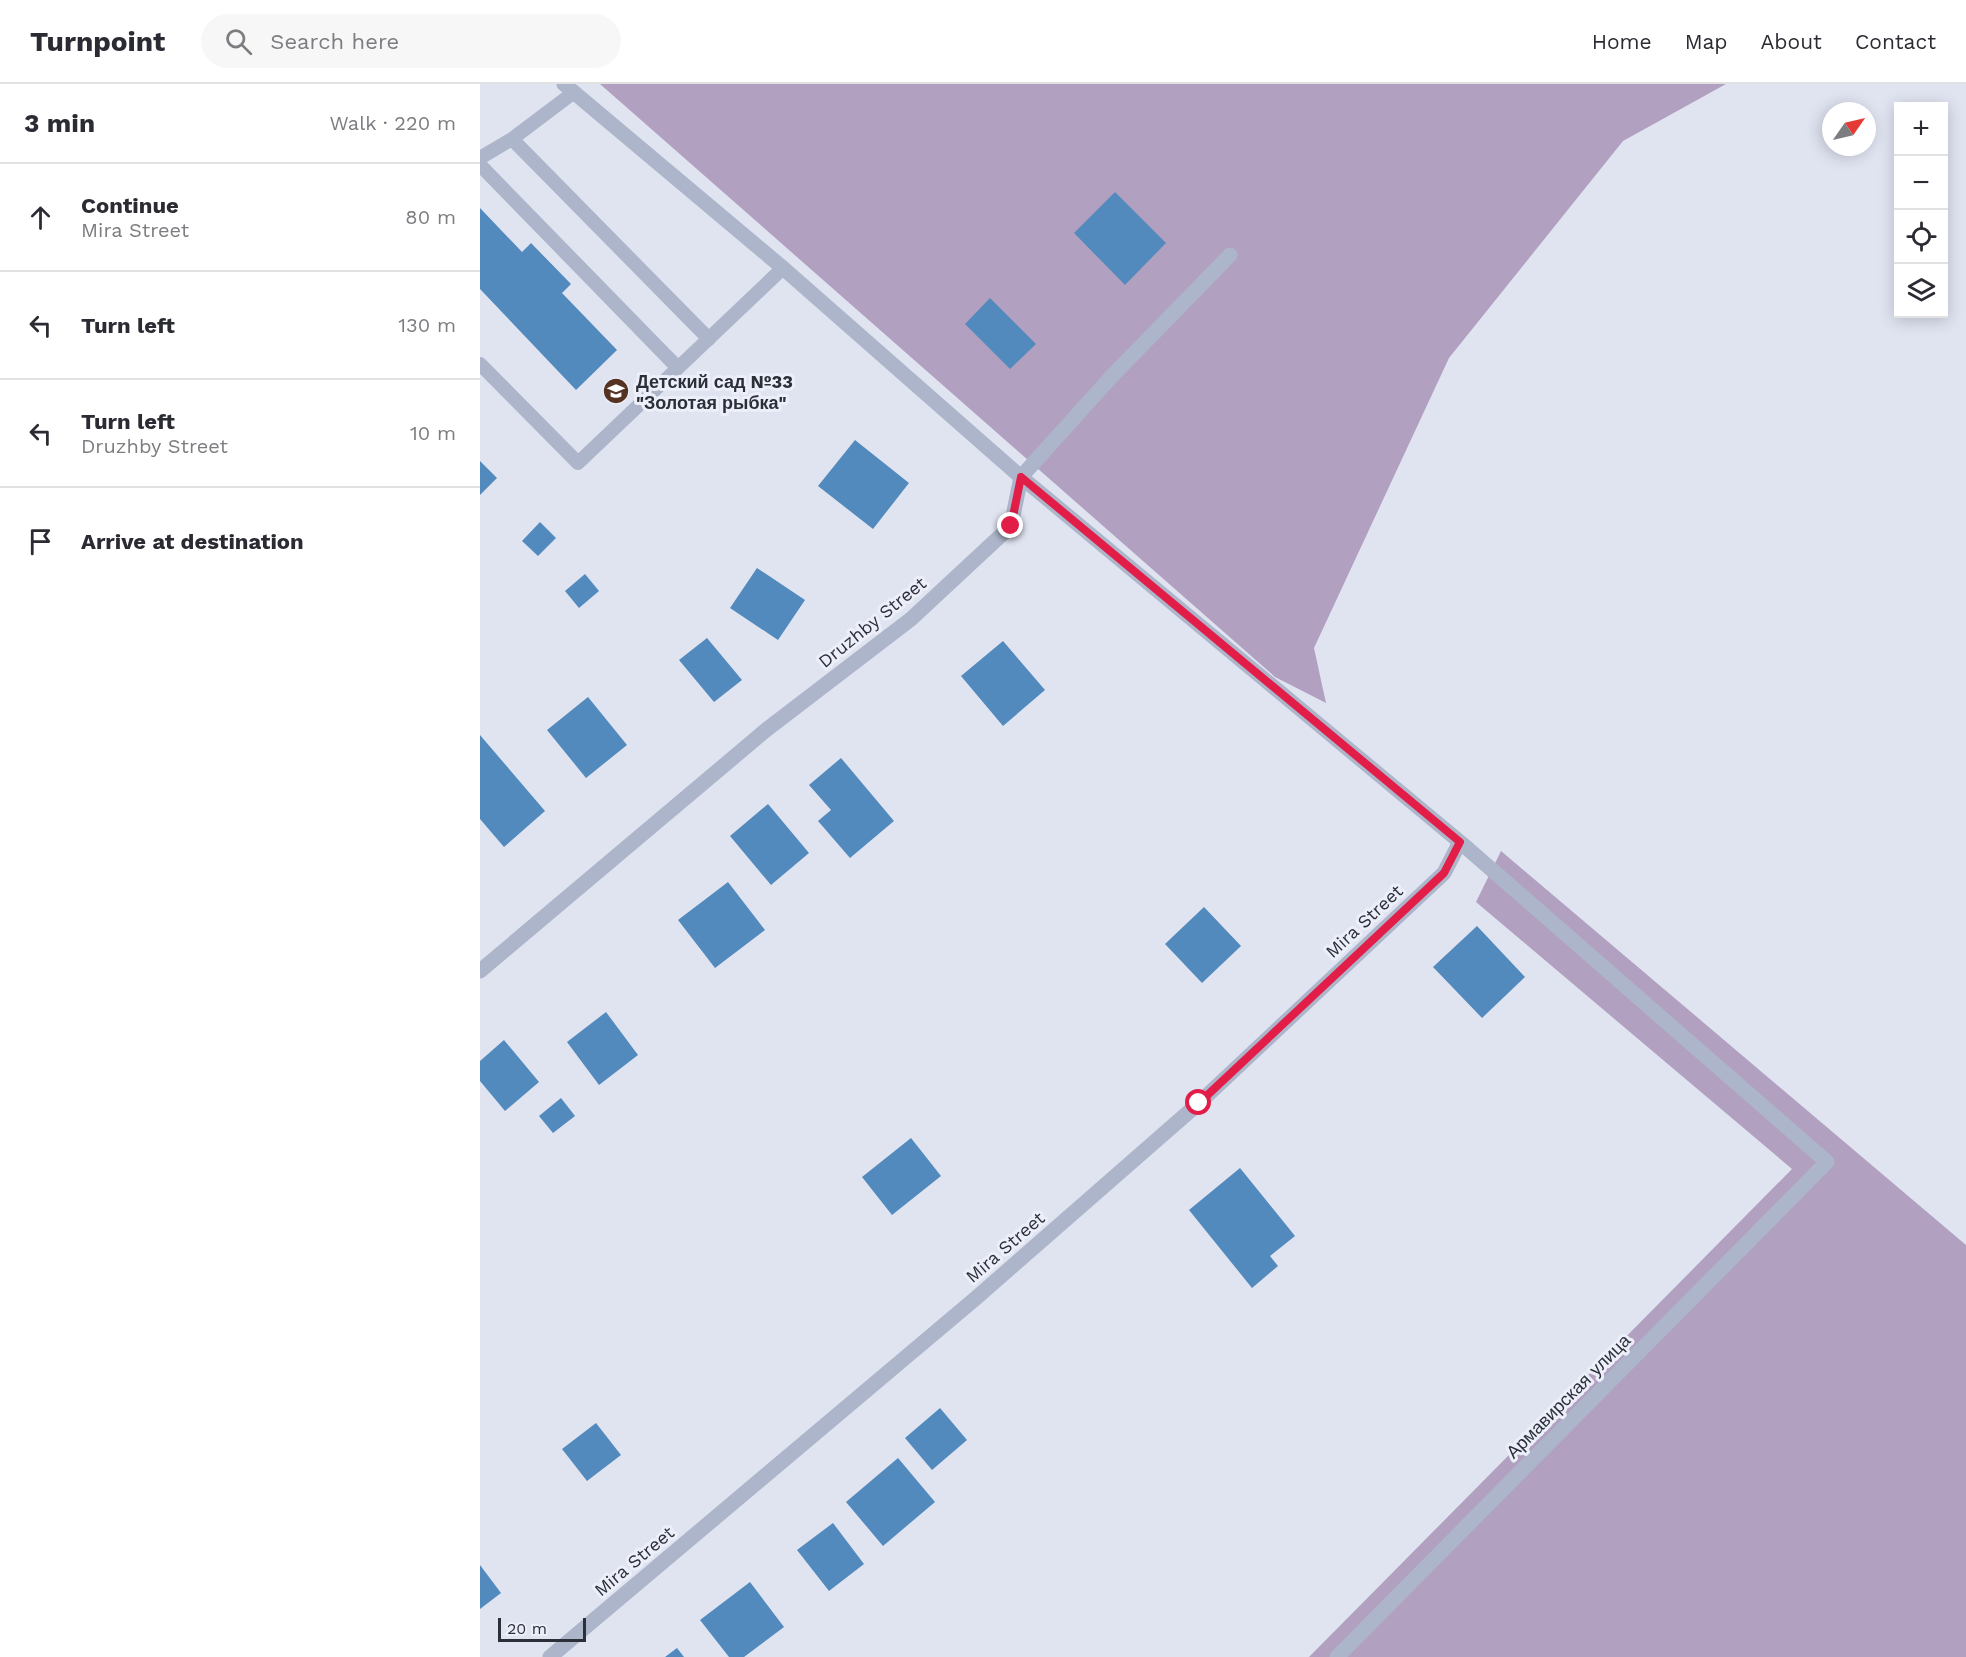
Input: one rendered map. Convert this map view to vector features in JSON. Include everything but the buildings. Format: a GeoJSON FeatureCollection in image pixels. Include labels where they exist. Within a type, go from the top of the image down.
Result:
{"type":"FeatureCollection","features":[{"type":"Feature","properties":{"kind":"street"},"geometry":{"type":"LineString","coordinates":[[568,88],[783,268],[1021,477],[1460,842]]}},
{"type":"Feature","properties":{"kind":"street"},"geometry":{"type":"LineString","coordinates":[[1021,477],[1112,376],[1230,255]]}},
{"type":"Feature","properties":{"kind":"street","name":"Druzhby Street"},"geometry":{"type":"LineString","coordinates":[[480,971],[766,730],[911,619],[1011,526],[1021,477]]}},
{"type":"Feature","properties":{"kind":"street","name":"Армавирская улица"},"geometry":{"type":"LineString","coordinates":[[1337,1657],[1827,1162],[1460,842]]}},
{"type":"Feature","properties":{"kind":"street","name":"Mira Street"},"geometry":{"type":"LineString","coordinates":[[550,1657],[976,1298],[1199,1103],[1444,873],[1460,842]]}},
{"type":"Feature","properties":{"kind":"lane"},"geometry":{"type":"LineString","coordinates":[[480,158],[512,139],[568,88]]}},
{"type":"Feature","properties":{"kind":"lane"},"geometry":{"type":"LineString","coordinates":[[512,139],[709,339]]}},
{"type":"Feature","properties":{"kind":"lane"},"geometry":{"type":"LineString","coordinates":[[480,165],[678,368]]}},
{"type":"Feature","properties":{"kind":"lane"},"geometry":{"type":"LineString","coordinates":[[480,364],[578,464],[783,268]]}},
{"type":"Feature","properties":{"kind":"shaded area"},"geometry":{"type":"Polygon","coordinates":[[[600,84],[1726,84],[1623,141],[1449,358],[1314,648],[1326,703],[1275,677],[600,84]]]}},
{"type":"Feature","properties":{"kind":"shaded area"},"geometry":{"type":"Polygon","coordinates":[[[1501,851],[1966,1245],[1966,1657],[1309,1657],[1792,1169],[1476,902],[1501,851]]]}},
{"type":"Feature","properties":{"kind":"place","name":"Детский сад №33 \"Золотая рыбка\""},"geometry":{"type":"Point","coordinates":[616,391]}},
{"type":"Feature","properties":{"kind":"route"},"geometry":{"type":"LineString","coordinates":[[1011,526],[1021,477],[1460,842],[1444,873],[1199,1103]]}}]}
